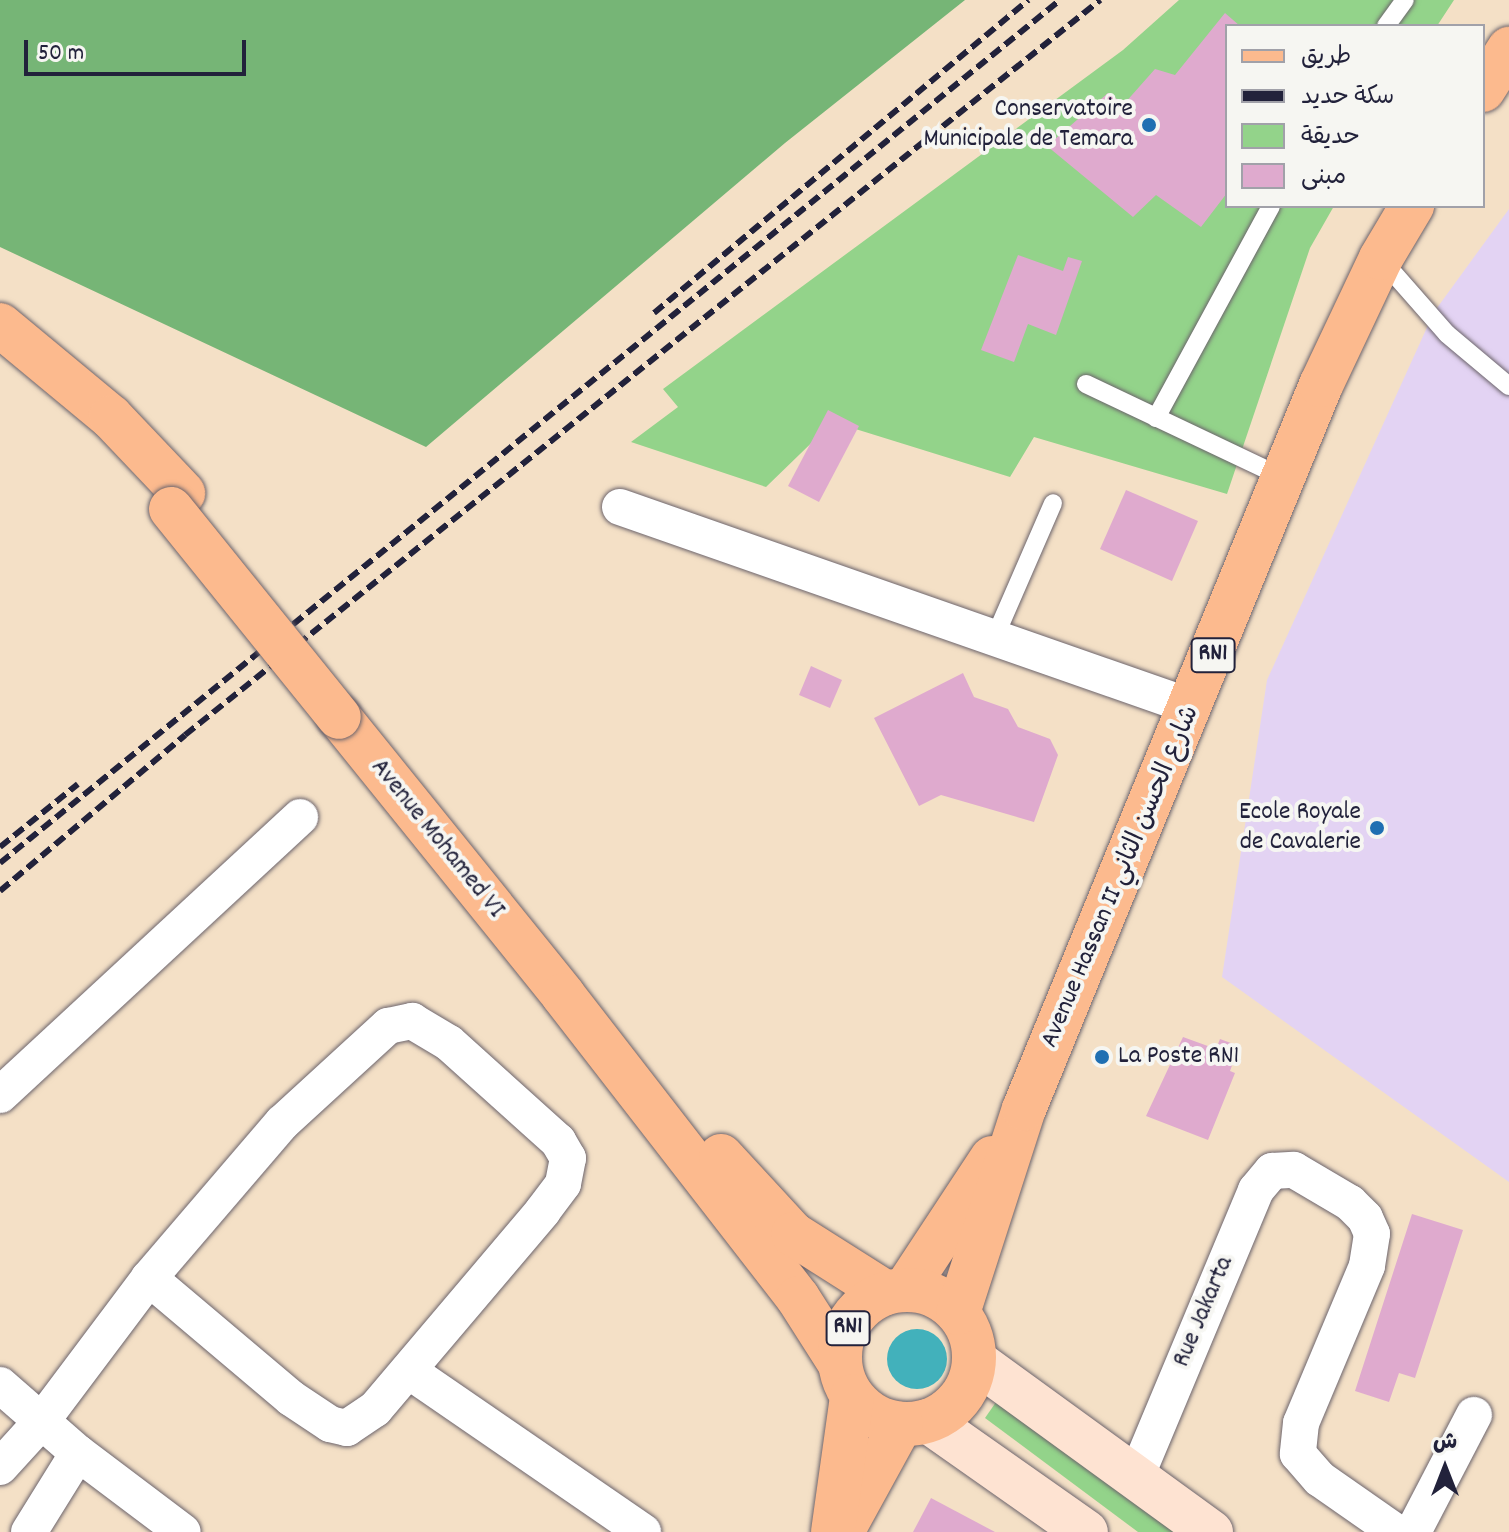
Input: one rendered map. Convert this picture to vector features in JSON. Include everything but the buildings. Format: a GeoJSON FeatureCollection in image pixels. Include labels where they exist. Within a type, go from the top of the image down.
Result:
{"type":"FeatureCollection","features":[{"type":"Feature","properties":{"kind":"main road"},"geometry":{"type":"LineString","coordinates":[[1485,87],[1509,49]]}},
{"type":"Feature","properties":{"kind":"main road","name":"Avenue Hassan II شارع الحسن الثاني"},"geometry":{"type":"LineString","coordinates":[[958,1313],[1024,1109],[1192,707],[1346,326],[1411,208]]}},
{"type":"Feature","properties":{"kind":"main road","name":"Avenue Mohamed VI"},"geometry":{"type":"LineString","coordinates":[[0,325],[111,417],[344,709],[798,1298],[846,1379]]}},
{"type":"Feature","properties":{"kind":"main road","name":"Avenue Mohamed VI"},"geometry":{"type":"LineString","coordinates":[[0,345],[177,501]]}},
{"type":"Feature","properties":{"kind":"main road","name":"Avenue Mohamed VI"},"geometry":{"type":"LineString","coordinates":[[344,709],[775,1218],[813,1249],[896,1292]]}},
{"type":"Feature","properties":{"kind":"main road","name":"Avenue Hassan II شارع الحسن الثاني"},"geometry":{"type":"LineString","coordinates":[[896,1292],[1024,1109]]}},
{"type":"Feature","properties":{"kind":"main road","name":"RN1"},"geometry":{"type":"LineString","coordinates":[[833,1532],[851,1320],[896,1292],[925,1292],[958,1313]]}},
{"type":"Feature","properties":{"kind":"main road"},"geometry":{"type":"LineString","coordinates":[[842,1532],[915,1422],[961,1397],[974,1360],[970,1335],[958,1313]]}},
{"type":"Feature","properties":{"kind":"main road"},"geometry":{"type":"LineString","coordinates":[[974,1360],[1211,1532]]}},
{"type":"Feature","properties":{"kind":"main road"},"geometry":{"type":"LineString","coordinates":[[846,1379],[883,1420],[915,1422],[1086,1532]]}},
{"type":"Feature","properties":{"kind":"street"},"geometry":{"type":"LineString","coordinates":[[620,507],[1192,707]]}},
{"type":"Feature","properties":{"kind":"street"},"geometry":{"type":"LineString","coordinates":[[0,1095],[300,817]]}},
{"type":"Feature","properties":{"kind":"street"},"geometry":{"type":"LineString","coordinates":[[0,1467],[41,1422],[149,1278],[282,1123],[376,1035],[412,1021],[449,1043],[558,1141],[568,1158],[563,1184],[550,1202],[409,1371],[359,1424],[330,1424],[291,1398],[149,1278]]}},
{"type":"Feature","properties":{"kind":"street","name":"Rue Jakarta"},"geometry":{"type":"LineString","coordinates":[[1136,1477],[1256,1190],[1272,1171],[1294,1170],[1350,1203],[1365,1218],[1372,1234],[1367,1266],[1306,1408],[1298,1454],[1320,1479],[1396,1532]]}},
{"type":"Feature","properties":{"kind":"street"},"geometry":{"type":"LineString","coordinates":[[409,1371],[643,1532]]}},
{"type":"Feature","properties":{"kind":"street"},"geometry":{"type":"LineString","coordinates":[[0,1385],[78,1453],[183,1532]]}},
{"type":"Feature","properties":{"kind":"street"},"geometry":{"type":"LineString","coordinates":[[1413,1532],[1474,1415]]}},
{"type":"Feature","properties":{"kind":"street"},"geometry":{"type":"LineString","coordinates":[[29,1532],[78,1453]]}},
{"type":"Feature","properties":{"kind":"lane"},"geometry":{"type":"LineString","coordinates":[[1387,24],[1405,0]]}},
{"type":"Feature","properties":{"kind":"lane"},"geometry":{"type":"LineString","coordinates":[[1156,418],[1270,208]]}},
{"type":"Feature","properties":{"kind":"lane"},"geometry":{"type":"LineString","coordinates":[[1381,258],[1447,334],[1509,386]]}},
{"type":"Feature","properties":{"kind":"lane"},"geometry":{"type":"LineString","coordinates":[[1086,384],[1284,478]]}},
{"type":"Feature","properties":{"kind":"lane"},"geometry":{"type":"LineString","coordinates":[[994,639],[1053,503]]}},
{"type":"Feature","properties":{"kind":"shaded area","name":"Ecole Royale de Cavalerie"},"geometry":{"type":"Polygon","coordinates":[[[1509,209],[1509,1182],[1222,977],[1267,680],[1434,312],[1509,209]]]}},
{"type":"Feature","properties":{"kind":"green space"},"geometry":{"type":"Polygon","coordinates":[[[0,0],[965,0],[785,143],[426,447],[0,247],[0,0]]]}},
{"type":"Feature","properties":{"kind":"green space"},"geometry":{"type":"Polygon","coordinates":[[[1179,0],[1454,0],[1438,24],[1225,24],[1225,208],[1333,208],[1310,248],[1227,494],[1034,437],[1010,477],[833,422],[766,487],[631,442],[678,407],[663,389],[1123,50],[1179,0]]]}},
{"type":"Feature","properties":{"kind":"green space"},"geometry":{"type":"Polygon","coordinates":[[[1003,1392],[1191,1532],[1138,1532],[985,1418],[1003,1392]]]}},
{"type":"Feature","properties":{"kind":"water"},"geometry":{"type":"Polygon","coordinates":[[[917,1329],[929,1331],[938,1338],[945,1347],[945,1371],[938,1380],[929,1387],[917,1389],[905,1387],[896,1380],[889,1371],[887,1359],[889,1347],[896,1338],[905,1331],[917,1329]]]}},
{"type":"Feature","properties":{"kind":"railway"},"geometry":{"type":"LineString","coordinates":[[654,313],[1028,0]]}},
{"type":"Feature","properties":{"kind":"railway"},"geometry":{"type":"LineString","coordinates":[[0,863],[1060,0]]}},
{"type":"Feature","properties":{"kind":"railway"},"geometry":{"type":"LineString","coordinates":[[0,891],[185,735],[1100,0]]}},
{"type":"Feature","properties":{"kind":"railway"},"geometry":{"type":"LineString","coordinates":[[0,847],[78,784]]}},
{"type":"Feature","properties":{"kind":"place","name":"Conservatoire Municipale de Temara"},"geometry":{"type":"Point","coordinates":[1149,125]}},
{"type":"Feature","properties":{"kind":"place","name":"Ecole Royale de Cavalerie"},"geometry":{"type":"Point","coordinates":[1377,828]}},
{"type":"Feature","properties":{"kind":"place","name":"La Poste RN1"},"geometry":{"type":"Point","coordinates":[1102,1057]}}]}
